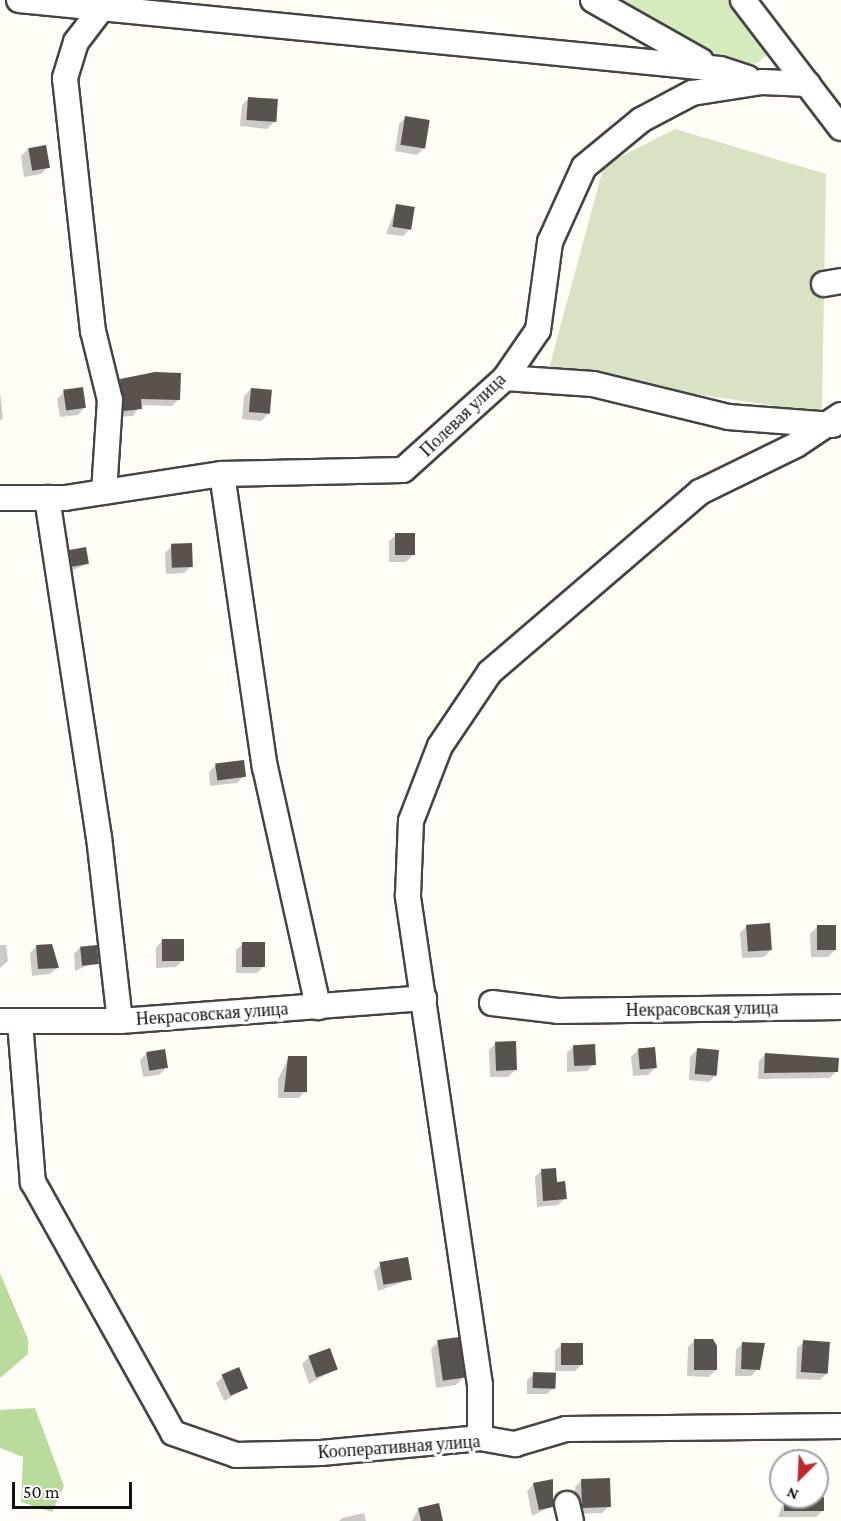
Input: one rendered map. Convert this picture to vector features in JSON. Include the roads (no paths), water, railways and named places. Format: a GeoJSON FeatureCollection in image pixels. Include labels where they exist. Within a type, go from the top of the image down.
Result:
{"type":"FeatureCollection","features":[{"type":"Feature","properties":{"kind":"street","name":"Полевая улица"},"geometry":{"type":"LineString","coordinates":[[20,0],[720,69],[762,82]]}},
{"type":"Feature","properties":{"kind":"street"},"geometry":{"type":"LineString","coordinates":[[593,0],[673,49],[720,69]]}},
{"type":"Feature","properties":{"kind":"street"},"geometry":{"type":"LineString","coordinates":[[743,0],[841,128]]}},
{"type":"Feature","properties":{"kind":"street"},"geometry":{"type":"LineString","coordinates":[[102,8],[76,42],[65,78],[93,331],[110,400],[104,492]]}},
{"type":"Feature","properties":{"kind":"street","name":"Полевая улица"},"geometry":{"type":"LineString","coordinates":[[0,498],[47,498],[104,492],[222,474],[403,470],[505,378],[538,330],[550,242],[584,166],[641,120],[692,93],[762,82],[808,84]]}},
{"type":"Feature","properties":{"kind":"street"},"geometry":{"type":"LineString","coordinates":[[505,378],[593,384],[728,417],[837,422]]}},
{"type":"Feature","properties":{"kind":"street"},"geometry":{"type":"LineString","coordinates":[[480,1438],[480,1385],[408,895],[411,821],[440,746],[490,672],[700,492],[837,422]]}},
{"type":"Feature","properties":{"kind":"street"},"geometry":{"type":"LineString","coordinates":[[222,474],[265,767],[318,1007]]}},
{"type":"Feature","properties":{"kind":"street"},"geometry":{"type":"LineString","coordinates":[[47,498],[99,837],[120,1021]]}},
{"type":"Feature","properties":{"kind":"street","name":"Некрасовская улица"},"geometry":{"type":"LineString","coordinates":[[10,1021],[120,1021],[424,998]]}},
{"type":"Feature","properties":{"kind":"street","name":"Некрасовская улица"},"geometry":{"type":"LineString","coordinates":[[492,1003],[558,1011],[841,1007]]}},
{"type":"Feature","properties":{"kind":"street","name":"Кооперативная улица"},"geometry":{"type":"LineString","coordinates":[[10,1021],[33,1182],[173,1433],[236,1455],[480,1438],[515,1444],[566,1429],[841,1426]]}}]}
